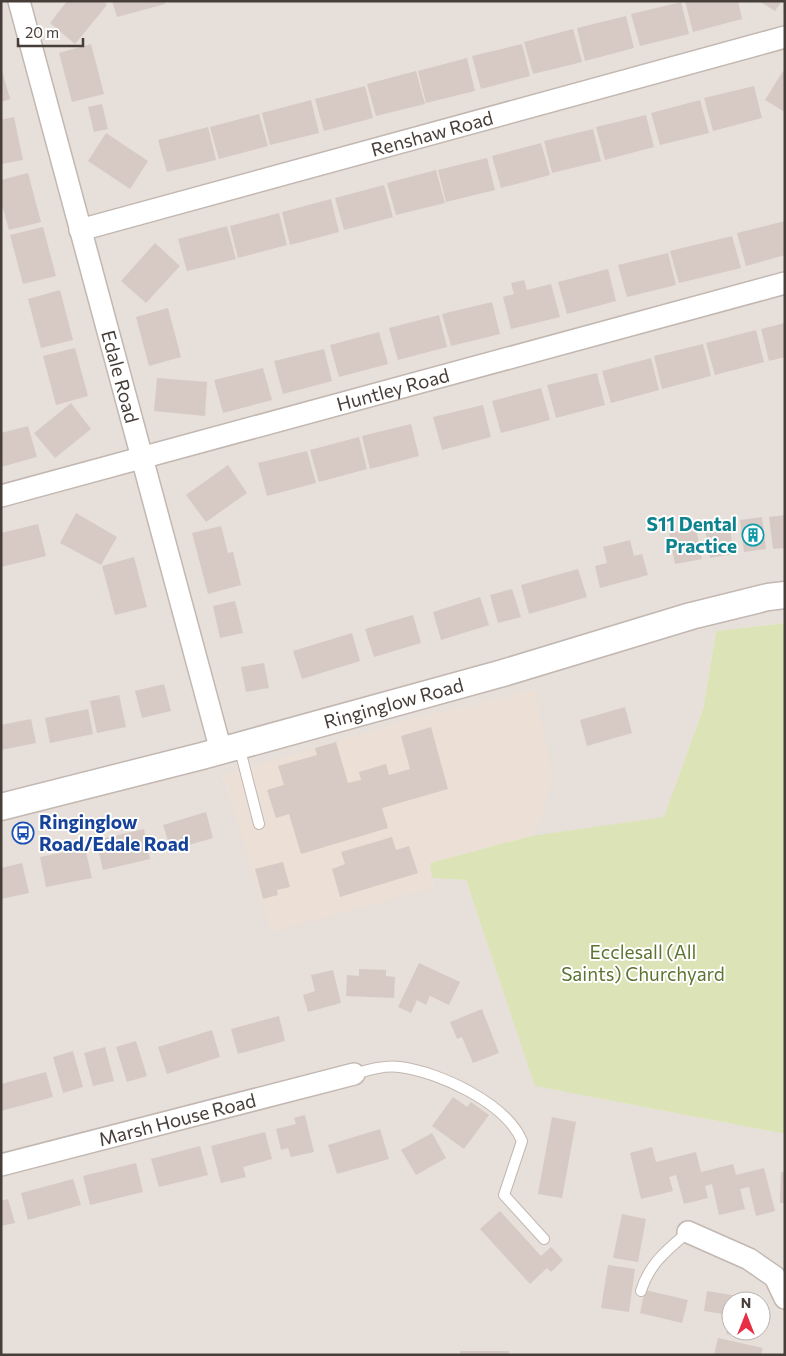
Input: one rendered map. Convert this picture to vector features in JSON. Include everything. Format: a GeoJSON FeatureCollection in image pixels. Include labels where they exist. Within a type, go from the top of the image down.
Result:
{"type":"FeatureCollection","features":[{"type":"Feature","properties":{"kind":"street","name":"Edale Road"},"geometry":{"type":"LineString","coordinates":[[19,1],[141,458],[230,748]]}},
{"type":"Feature","properties":{"kind":"street","name":"Renshaw Road"},"geometry":{"type":"LineString","coordinates":[[80,230],[785,37]]}},
{"type":"Feature","properties":{"kind":"street","name":"Huntley Road"},"geometry":{"type":"LineString","coordinates":[[1,496],[785,283]]}},
{"type":"Feature","properties":{"kind":"street","name":"Ringinglow Road"},"geometry":{"type":"LineString","coordinates":[[1,807],[230,748],[503,674],[691,616],[768,597],[785,595]]}},
{"type":"Feature","properties":{"kind":"street","name":"Marsh House Road"},"geometry":{"type":"LineString","coordinates":[[1,1165],[354,1074]]}},
{"type":"Feature","properties":{"kind":"street"},"geometry":{"type":"LineString","coordinates":[[688,1232],[780,1272],[785,1298]]}},
{"type":"Feature","properties":{"kind":"lane"},"geometry":{"type":"LineString","coordinates":[[230,748],[259,824]]}},
{"type":"Feature","properties":{"kind":"lane"},"geometry":{"type":"LineString","coordinates":[[354,1074],[377,1068],[400,1067],[456,1084],[488,1104],[516,1128],[522,1141],[504,1195],[544,1239]]}},
{"type":"Feature","properties":{"kind":"lane"},"geometry":{"type":"LineString","coordinates":[[641,1291],[645,1277],[652,1265],[688,1232]]}},
{"type":"Feature","properties":{"kind":"shaded area"},"geometry":{"type":"Polygon","coordinates":[[[1,1],[785,1],[785,623],[716,631],[703,709],[664,818],[531,836],[545,807],[535,690],[406,721],[223,776],[245,842],[433,888],[432,878],[466,880],[536,1086],[785,1134],[785,1355],[1,1355],[1,1]]]}},
{"type":"Feature","properties":{"kind":"shaded area"},"geometry":{"type":"Polygon","coordinates":[[[535,690],[553,777],[545,807],[531,836],[431,863],[433,888],[271,932],[223,775],[406,721],[535,690]]]}},
{"type":"Feature","properties":{"kind":"green space","name":"Ecclesall (All Saints) Churchyard"},"geometry":{"type":"Polygon","coordinates":[[[785,623],[785,1134],[535,1086],[466,880],[432,878],[430,863],[531,836],[664,817],[703,709],[716,631],[785,623]]]}},
{"type":"Feature","properties":{"kind":"building"},"geometry":{"type":"Polygon","coordinates":[[[67,1],[103,1],[107,5],[75,44],[50,23],[67,1]]]}},
{"type":"Feature","properties":{"kind":"building"},"geometry":{"type":"Polygon","coordinates":[[[112,1],[165,1],[165,4],[117,17],[112,1]]]}},
{"type":"Feature","properties":{"kind":"building"},"geometry":{"type":"Polygon","coordinates":[[[685,1],[738,1],[742,19],[693,32],[685,1]]]}},
{"type":"Feature","properties":{"kind":"building"},"geometry":{"type":"Polygon","coordinates":[[[759,1],[782,1],[775,11],[759,1]]]}},
{"type":"Feature","properties":{"kind":"building"},"geometry":{"type":"Polygon","coordinates":[[[681,2],[689,34],[640,46],[631,14],[681,2]]]}},
{"type":"Feature","properties":{"kind":"building"},"geometry":{"type":"Polygon","coordinates":[[[626,16],[634,48],[585,61],[577,28],[626,16]]]}},
{"type":"Feature","properties":{"kind":"building"},"geometry":{"type":"Polygon","coordinates":[[[573,29],[582,62],[533,74],[524,42],[573,29]]]}},
{"type":"Feature","properties":{"kind":"building"},"geometry":{"type":"Polygon","coordinates":[[[91,44],[104,94],[72,102],[59,53],[91,44]]]}},
{"type":"Feature","properties":{"kind":"building"},"geometry":{"type":"Polygon","coordinates":[[[522,44],[530,76],[481,89],[472,56],[522,44]]]}},
{"type":"Feature","properties":{"kind":"building"},"geometry":{"type":"Polygon","coordinates":[[[467,58],[475,91],[426,103],[418,71],[467,58]]]}},
{"type":"Feature","properties":{"kind":"building"},"geometry":{"type":"Polygon","coordinates":[[[1,67],[10,99],[1,102],[1,67]]]}},
{"type":"Feature","properties":{"kind":"building"},"geometry":{"type":"Polygon","coordinates":[[[416,71],[425,104],[376,116],[367,84],[416,71]]]}},
{"type":"Feature","properties":{"kind":"building"},"geometry":{"type":"Polygon","coordinates":[[[783,71],[785,73],[785,112],[765,100],[783,71]]]}},
{"type":"Feature","properties":{"kind":"building"},"geometry":{"type":"Polygon","coordinates":[[[365,86],[373,118],[324,131],[315,99],[365,86]]]}},
{"type":"Feature","properties":{"kind":"building"},"geometry":{"type":"Polygon","coordinates":[[[754,86],[762,118],[713,131],[704,98],[754,86]]]}},
{"type":"Feature","properties":{"kind":"building"},"geometry":{"type":"Polygon","coordinates":[[[311,100],[319,133],[270,145],[262,113],[311,100]]]}},
{"type":"Feature","properties":{"kind":"building"},"geometry":{"type":"Polygon","coordinates":[[[700,100],[709,133],[660,145],[651,113],[700,100]]]}},
{"type":"Feature","properties":{"kind":"building"},"geometry":{"type":"Polygon","coordinates":[[[102,104],[108,129],[94,132],[88,107],[102,104]]]}},
{"type":"Feature","properties":{"kind":"building"},"geometry":{"type":"Polygon","coordinates":[[[259,114],[268,146],[219,159],[210,127],[259,114]]]}},
{"type":"Feature","properties":{"kind":"building"},"geometry":{"type":"Polygon","coordinates":[[[646,115],[654,147],[605,160],[596,127],[646,115]]]}},
{"type":"Feature","properties":{"kind":"building"},"geometry":{"type":"Polygon","coordinates":[[[14,117],[23,160],[1,164],[1,120],[14,117]]]}},
{"type":"Feature","properties":{"kind":"building"},"geometry":{"type":"Polygon","coordinates":[[[208,127],[216,160],[167,172],[158,140],[208,127]]]}},
{"type":"Feature","properties":{"kind":"building"},"geometry":{"type":"Polygon","coordinates":[[[593,129],[601,161],[552,173],[544,141],[593,129]]]}},
{"type":"Feature","properties":{"kind":"building"},"geometry":{"type":"Polygon","coordinates":[[[106,133],[148,161],[130,189],[88,161],[106,133]]]}},
{"type":"Feature","properties":{"kind":"building"},"geometry":{"type":"Polygon","coordinates":[[[541,143],[550,175],[501,188],[492,156],[541,143]]]}},
{"type":"Feature","properties":{"kind":"building"},"geometry":{"type":"Polygon","coordinates":[[[487,158],[495,190],[446,202],[438,170],[487,158]]]}},
{"type":"Feature","properties":{"kind":"building"},"geometry":{"type":"Polygon","coordinates":[[[436,170],[445,203],[396,215],[387,183],[436,170]]]}},
{"type":"Feature","properties":{"kind":"building"},"geometry":{"type":"Polygon","coordinates":[[[28,173],[41,222],[9,230],[1,201],[1,180],[28,173]]]}},
{"type":"Feature","properties":{"kind":"building"},"geometry":{"type":"Polygon","coordinates":[[[384,185],[393,217],[344,230],[335,198],[384,185]]]}},
{"type":"Feature","properties":{"kind":"building"},"geometry":{"type":"Polygon","coordinates":[[[331,199],[339,232],[290,245],[282,212],[331,199]]]}},
{"type":"Feature","properties":{"kind":"building"},"geometry":{"type":"Polygon","coordinates":[[[279,213],[287,245],[238,258],[230,226],[279,213]]]}},
{"type":"Feature","properties":{"kind":"building"},"geometry":{"type":"Polygon","coordinates":[[[785,221],[785,255],[746,266],[737,233],[785,221]]]}},
{"type":"Feature","properties":{"kind":"building"},"geometry":{"type":"Polygon","coordinates":[[[227,226],[236,259],[187,271],[178,239],[227,226]]]}},
{"type":"Feature","properties":{"kind":"building"},"geometry":{"type":"Polygon","coordinates":[[[43,227],[56,276],[23,284],[10,235],[43,227]]]}},
{"type":"Feature","properties":{"kind":"building"},"geometry":{"type":"Polygon","coordinates":[[[732,236],[741,268],[679,283],[670,251],[732,236]]]}},
{"type":"Feature","properties":{"kind":"building"},"geometry":{"type":"Polygon","coordinates":[[[155,243],[180,266],[146,303],[121,281],[155,243]]]}},
{"type":"Feature","properties":{"kind":"building"},"geometry":{"type":"Polygon","coordinates":[[[668,253],[676,285],[627,297],[618,265],[668,253]]]}},
{"type":"Feature","properties":{"kind":"building"},"geometry":{"type":"Polygon","coordinates":[[[608,269],[616,301],[567,314],[558,282],[608,269]]]}},
{"type":"Feature","properties":{"kind":"building"},"geometry":{"type":"Polygon","coordinates":[[[524,280],[527,290],[551,284],[560,317],[511,329],[503,297],[514,294],[511,283],[524,280]]]}},
{"type":"Feature","properties":{"kind":"building"},"geometry":{"type":"Polygon","coordinates":[[[60,290],[73,340],[41,348],[28,299],[60,290]]]}},
{"type":"Feature","properties":{"kind":"building"},"geometry":{"type":"Polygon","coordinates":[[[492,302],[500,334],[451,346],[442,314],[492,302]]]}},
{"type":"Feature","properties":{"kind":"building"},"geometry":{"type":"Polygon","coordinates":[[[168,308],[181,357],[149,366],[136,317],[168,308]]]}},
{"type":"Feature","properties":{"kind":"building"},"geometry":{"type":"Polygon","coordinates":[[[439,315],[447,347],[398,360],[389,328],[439,315]]]}},
{"type":"Feature","properties":{"kind":"building"},"geometry":{"type":"Polygon","coordinates":[[[785,323],[785,357],[769,361],[761,329],[785,323]]]}},
{"type":"Feature","properties":{"kind":"building"},"geometry":{"type":"Polygon","coordinates":[[[756,330],[764,362],[715,375],[706,343],[756,330]]]}},
{"type":"Feature","properties":{"kind":"building"},"geometry":{"type":"Polygon","coordinates":[[[379,332],[388,364],[339,377],[330,345],[379,332]]]}},
{"type":"Feature","properties":{"kind":"building"},"geometry":{"type":"Polygon","coordinates":[[[703,344],[711,376],[662,389],[654,356],[703,344]]]}},
{"type":"Feature","properties":{"kind":"building"},"geometry":{"type":"Polygon","coordinates":[[[75,348],[88,396],[56,405],[43,356],[75,348]]]}},
{"type":"Feature","properties":{"kind":"building"},"geometry":{"type":"Polygon","coordinates":[[[324,349],[332,381],[283,394],[274,361],[324,349]]]}},
{"type":"Feature","properties":{"kind":"building"},"geometry":{"type":"Polygon","coordinates":[[[651,358],[659,390],[611,403],[602,371],[651,358]]]}},
{"type":"Feature","properties":{"kind":"building"},"geometry":{"type":"Polygon","coordinates":[[[263,368],[272,400],[223,413],[214,380],[263,368]]]}},
{"type":"Feature","properties":{"kind":"building"},"geometry":{"type":"Polygon","coordinates":[[[597,373],[605,405],[556,418],[547,385],[597,373]]]}},
{"type":"Feature","properties":{"kind":"building"},"geometry":{"type":"Polygon","coordinates":[[[157,378],[207,382],[205,416],[154,411],[157,378]]]}},
{"type":"Feature","properties":{"kind":"building"},"geometry":{"type":"Polygon","coordinates":[[[541,388],[550,420],[501,433],[492,401],[541,388]]]}},
{"type":"Feature","properties":{"kind":"building"},"geometry":{"type":"Polygon","coordinates":[[[71,403],[91,429],[55,458],[34,433],[71,403]]]}},
{"type":"Feature","properties":{"kind":"building"},"geometry":{"type":"Polygon","coordinates":[[[483,405],[491,437],[442,450],[433,417],[483,405]]]}},
{"type":"Feature","properties":{"kind":"building"},"geometry":{"type":"Polygon","coordinates":[[[411,424],[419,456],[370,469],[362,436],[411,424]]]}},
{"type":"Feature","properties":{"kind":"building"},"geometry":{"type":"Polygon","coordinates":[[[28,426],[37,457],[1,467],[1,433],[28,426]]]}},
{"type":"Feature","properties":{"kind":"building"},"geometry":{"type":"Polygon","coordinates":[[[359,437],[367,469],[319,482],[310,450],[359,437]]]}},
{"type":"Feature","properties":{"kind":"building"},"geometry":{"type":"Polygon","coordinates":[[[307,451],[316,483],[267,496],[258,463],[307,451]]]}},
{"type":"Feature","properties":{"kind":"building"},"geometry":{"type":"Polygon","coordinates":[[[228,465],[247,493],[206,522],[186,495],[228,465]]]}},
{"type":"Feature","properties":{"kind":"building"},"geometry":{"type":"Polygon","coordinates":[[[76,513],[117,537],[101,565],[60,543],[76,513]]]}},
{"type":"Feature","properties":{"kind":"building"},"geometry":{"type":"Polygon","coordinates":[[[785,515],[785,548],[773,549],[769,517],[785,515]]]}},
{"type":"Feature","properties":{"kind":"building","name":"S11 Dental Practice"},"geometry":{"type":"Polygon","coordinates":[[[762,517],[766,549],[744,552],[740,520],[762,517]]]}},
{"type":"Feature","properties":{"kind":"building"},"geometry":{"type":"Polygon","coordinates":[[[38,524],[46,556],[1,567],[1,533],[38,524]]]}},
{"type":"Feature","properties":{"kind":"building"},"geometry":{"type":"Polygon","coordinates":[[[729,524],[734,554],[710,558],[705,528],[729,524]]]}},
{"type":"Feature","properties":{"kind":"building"},"geometry":{"type":"Polygon","coordinates":[[[221,526],[228,553],[233,552],[241,585],[208,594],[192,533],[221,526]]]}},
{"type":"Feature","properties":{"kind":"building"},"geometry":{"type":"Polygon","coordinates":[[[696,528],[702,559],[675,564],[669,533],[696,528]]]}},
{"type":"Feature","properties":{"kind":"building"},"geometry":{"type":"Polygon","coordinates":[[[630,540],[634,556],[642,554],[648,575],[600,588],[595,566],[607,563],[603,547],[630,540]]]}},
{"type":"Feature","properties":{"kind":"building"},"geometry":{"type":"Polygon","coordinates":[[[134,557],[147,607],[115,615],[102,566],[134,557]]]}},
{"type":"Feature","properties":{"kind":"building"},"geometry":{"type":"Polygon","coordinates":[[[578,569],[587,597],[529,614],[521,585],[578,569]]]}},
{"type":"Feature","properties":{"kind":"building"},"geometry":{"type":"Polygon","coordinates":[[[512,589],[521,617],[498,623],[490,595],[512,589]]]}},
{"type":"Feature","properties":{"kind":"building"},"geometry":{"type":"Polygon","coordinates":[[[480,597],[489,625],[441,640],[433,612],[480,597]]]}},
{"type":"Feature","properties":{"kind":"building"},"geometry":{"type":"Polygon","coordinates":[[[235,601],[243,633],[220,638],[213,606],[235,601]]]}},
{"type":"Feature","properties":{"kind":"building"},"geometry":{"type":"Polygon","coordinates":[[[413,615],[421,643],[374,657],[365,629],[413,615]]]}},
{"type":"Feature","properties":{"kind":"building"},"geometry":{"type":"Polygon","coordinates":[[[352,633],[360,661],[302,679],[293,651],[352,633]]]}},
{"type":"Feature","properties":{"kind":"building"},"geometry":{"type":"Polygon","coordinates":[[[264,663],[269,688],[246,692],[241,667],[264,663]]]}},
{"type":"Feature","properties":{"kind":"building"},"geometry":{"type":"Polygon","coordinates":[[[164,684],[171,711],[142,718],[135,691],[164,684]]]}},
{"type":"Feature","properties":{"kind":"building"},"geometry":{"type":"Polygon","coordinates":[[[119,695],[126,727],[97,733],[90,701],[119,695]]]}},
{"type":"Feature","properties":{"kind":"building"},"geometry":{"type":"Polygon","coordinates":[[[625,707],[632,733],[587,746],[580,720],[625,707]]]}},
{"type":"Feature","properties":{"kind":"building"},"geometry":{"type":"Polygon","coordinates":[[[88,709],[93,734],[50,743],[45,718],[88,709]]]}},
{"type":"Feature","properties":{"kind":"building"},"geometry":{"type":"Polygon","coordinates":[[[31,719],[36,743],[1,750],[1,725],[31,719]]]}},
{"type":"Feature","properties":{"kind":"building"},"geometry":{"type":"Polygon","coordinates":[[[431,727],[448,789],[382,808],[388,828],[301,854],[289,814],[276,818],[267,790],[284,785],[278,766],[317,755],[315,748],[336,742],[348,783],[361,780],[359,772],[386,764],[389,775],[410,769],[401,736],[431,727]]]}},
{"type":"Feature","properties":{"kind":"building"},"geometry":{"type":"Polygon","coordinates":[[[206,812],[213,838],[171,850],[163,825],[206,812]]]}},
{"type":"Feature","properties":{"kind":"building"},"geometry":{"type":"Polygon","coordinates":[[[144,829],[150,859],[103,870],[96,840],[144,829]]]}},
{"type":"Feature","properties":{"kind":"building"},"geometry":{"type":"Polygon","coordinates":[[[392,837],[396,850],[409,846],[418,873],[340,897],[332,869],[345,864],[341,852],[392,837]]]}},
{"type":"Feature","properties":{"kind":"building"},"geometry":{"type":"Polygon","coordinates":[[[85,848],[92,878],[46,887],[40,857],[85,848]]]}},
{"type":"Feature","properties":{"kind":"building"},"geometry":{"type":"Polygon","coordinates":[[[283,862],[290,887],[277,890],[278,895],[263,899],[255,869],[283,862]]]}},
{"type":"Feature","properties":{"kind":"building"},"geometry":{"type":"Polygon","coordinates":[[[22,863],[29,893],[1,899],[1,868],[22,863]]]}},
{"type":"Feature","properties":{"kind":"building"},"geometry":{"type":"Polygon","coordinates":[[[419,963],[460,982],[449,1005],[430,996],[426,1005],[417,1000],[411,1013],[398,1007],[419,963]]]}},
{"type":"Feature","properties":{"kind":"building"},"geometry":{"type":"Polygon","coordinates":[[[359,969],[386,970],[386,976],[395,977],[394,998],[346,996],[347,975],[359,976],[359,969]]]}},
{"type":"Feature","properties":{"kind":"building"},"geometry":{"type":"Polygon","coordinates":[[[333,970],[341,1003],[308,1012],[303,995],[315,991],[311,975],[333,970]]]}},
{"type":"Feature","properties":{"kind":"building"},"geometry":{"type":"Polygon","coordinates":[[[482,1009],[499,1053],[473,1063],[462,1037],[457,1039],[450,1022],[482,1009]]]}},
{"type":"Feature","properties":{"kind":"building"},"geometry":{"type":"Polygon","coordinates":[[[279,1016],[285,1041],[238,1054],[231,1029],[279,1016]]]}},
{"type":"Feature","properties":{"kind":"building"},"geometry":{"type":"Polygon","coordinates":[[[212,1030],[220,1057],[167,1074],[158,1047],[212,1030]]]}},
{"type":"Feature","properties":{"kind":"building"},"geometry":{"type":"Polygon","coordinates":[[[136,1041],[147,1076],[127,1082],[116,1047],[136,1041]]]}},
{"type":"Feature","properties":{"kind":"building"},"geometry":{"type":"Polygon","coordinates":[[[105,1047],[114,1081],[93,1086],[84,1053],[105,1047]]]}},
{"type":"Feature","properties":{"kind":"building"},"geometry":{"type":"Polygon","coordinates":[[[73,1051],[83,1087],[63,1093],[53,1057],[73,1051]]]}},
{"type":"Feature","properties":{"kind":"building"},"geometry":{"type":"Polygon","coordinates":[[[46,1072],[53,1097],[1,1111],[1,1084],[46,1072]]]}},
{"type":"Feature","properties":{"kind":"building"},"geometry":{"type":"Polygon","coordinates":[[[453,1097],[467,1107],[471,1102],[489,1115],[464,1149],[432,1126],[453,1097]]]}},
{"type":"Feature","properties":{"kind":"building"},"geometry":{"type":"Polygon","coordinates":[[[305,1115],[314,1152],[291,1157],[288,1148],[281,1150],[276,1129],[296,1124],[294,1118],[305,1115]]]}},
{"type":"Feature","properties":{"kind":"building"},"geometry":{"type":"Polygon","coordinates":[[[552,1117],[576,1122],[562,1198],[538,1194],[552,1117]]]}},
{"type":"Feature","properties":{"kind":"building"},"geometry":{"type":"Polygon","coordinates":[[[380,1129],[389,1159],[337,1174],[328,1145],[380,1129]]]}},
{"type":"Feature","properties":{"kind":"building"},"geometry":{"type":"Polygon","coordinates":[[[265,1132],[272,1159],[243,1167],[246,1177],[221,1183],[211,1146],[265,1132]]]}},
{"type":"Feature","properties":{"kind":"building"},"geometry":{"type":"Polygon","coordinates":[[[432,1133],[446,1158],[416,1175],[401,1150],[432,1133]]]}},
{"type":"Feature","properties":{"kind":"building"},"geometry":{"type":"Polygon","coordinates":[[[200,1146],[208,1175],[159,1187],[151,1159],[200,1146]]]}},
{"type":"Feature","properties":{"kind":"building"},"geometry":{"type":"Polygon","coordinates":[[[652,1147],[656,1162],[696,1152],[701,1172],[733,1164],[736,1175],[764,1168],[775,1211],[756,1216],[749,1187],[740,1189],[745,1209],[719,1215],[712,1184],[705,1186],[708,1198],[684,1204],[676,1175],[669,1177],[673,1191],[641,1199],[630,1153],[652,1147]]]}},
{"type":"Feature","properties":{"kind":"building"},"geometry":{"type":"Polygon","coordinates":[[[136,1163],[143,1192],[90,1205],[83,1176],[136,1163]]]}},
{"type":"Feature","properties":{"kind":"building"},"geometry":{"type":"Polygon","coordinates":[[[781,1172],[785,1172],[785,1203],[780,1203],[781,1172]]]}},
{"type":"Feature","properties":{"kind":"building"},"geometry":{"type":"Polygon","coordinates":[[[73,1179],[81,1205],[28,1220],[21,1193],[73,1179]]]}},
{"type":"Feature","properties":{"kind":"building"},"geometry":{"type":"Polygon","coordinates":[[[8,1199],[15,1223],[1,1226],[1,1201],[8,1199]]]}},
{"type":"Feature","properties":{"kind":"building"},"geometry":{"type":"Polygon","coordinates":[[[500,1211],[541,1256],[551,1247],[563,1260],[551,1272],[547,1268],[530,1284],[480,1229],[500,1211]]]}},
{"type":"Feature","properties":{"kind":"building"},"geometry":{"type":"Polygon","coordinates":[[[622,1214],[646,1219],[638,1262],[613,1258],[622,1214]]]}},
{"type":"Feature","properties":{"kind":"building"},"geometry":{"type":"Polygon","coordinates":[[[608,1265],[635,1269],[629,1312],[601,1308],[608,1265]]]}},
{"type":"Feature","properties":{"kind":"building"},"geometry":{"type":"Polygon","coordinates":[[[645,1290],[688,1300],[682,1323],[640,1313],[645,1290]]]}},
{"type":"Feature","properties":{"kind":"building"},"geometry":{"type":"Polygon","coordinates":[[[707,1291],[721,1293],[721,1314],[704,1311],[707,1291]]]}},
{"type":"Feature","properties":{"kind":"building"},"geometry":{"type":"Polygon","coordinates":[[[718,1338],[721,1339],[721,1341],[732,1341],[763,1348],[761,1355],[714,1355],[718,1338]]]}},
{"type":"Feature","properties":{"kind":"building"},"geometry":{"type":"Polygon","coordinates":[[[460,1351],[509,1351],[509,1355],[460,1355],[460,1351]]]}},
{"type":"Feature","properties":{"kind":"place","name":"S11 Dental Practice"},"geometry":{"type":"Point","coordinates":[753,535]}},
{"type":"Feature","properties":{"kind":"place","name":"Ringinglow Road/Edale Road"},"geometry":{"type":"Point","coordinates":[23,833]}}]}
